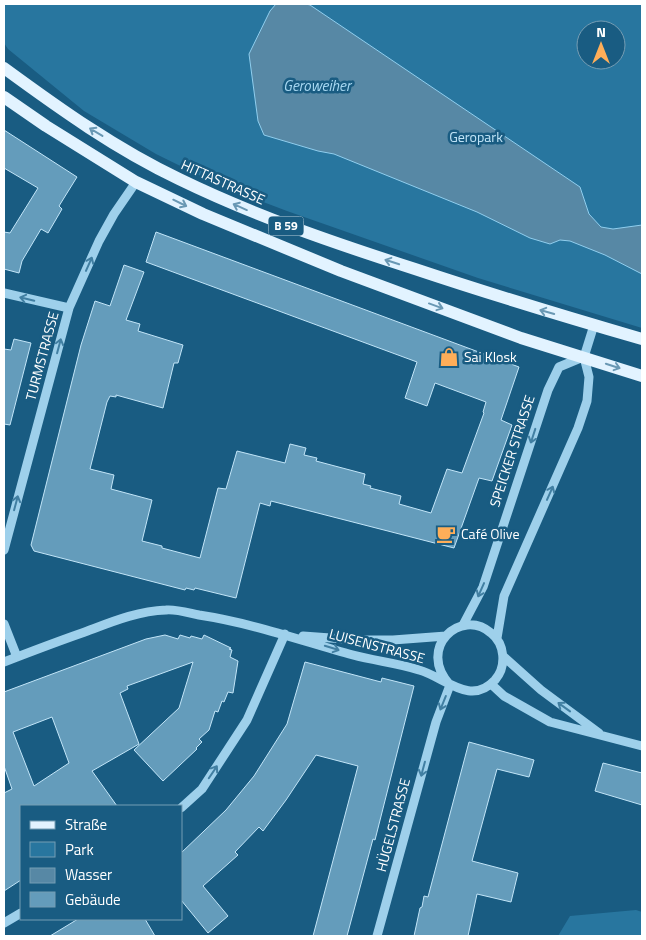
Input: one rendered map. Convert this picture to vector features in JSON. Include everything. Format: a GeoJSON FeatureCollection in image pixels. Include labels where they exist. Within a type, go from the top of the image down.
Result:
{"type":"FeatureCollection","features":[{"type":"Feature","properties":{"kind":"main road","name":"HITTASTRASSE"},"geometry":{"type":"LineString","coordinates":[[4,68],[74,119],[126,150],[178,179],[262,216],[358,251],[531,307],[594,325]]}},
{"type":"Feature","properties":{"kind":"main road","name":"B 59"},"geometry":{"type":"LineString","coordinates":[[4,97],[46,126],[136,182],[203,214],[341,270],[521,338],[642,376]]}},
{"type":"Feature","properties":{"kind":"main road","name":"B 59"},"geometry":{"type":"LineString","coordinates":[[594,325],[642,339]]}},
{"type":"Feature","properties":{"kind":"street","name":"TURMSTRASSE"},"geometry":{"type":"LineString","coordinates":[[4,550],[69,308],[99,241],[114,214],[136,182]]}},
{"type":"Feature","properties":{"kind":"street"},"geometry":{"type":"LineString","coordinates":[[4,293],[69,308]]}},
{"type":"Feature","properties":{"kind":"street"},"geometry":{"type":"LineString","coordinates":[[594,325],[584,357],[589,377],[587,401],[578,428],[504,596],[497,638],[504,656],[541,690],[604,736]]}},
{"type":"Feature","properties":{"kind":"street","name":"SPEICKER STRASSE"},"geometry":{"type":"LineString","coordinates":[[463,625],[483,587],[548,390],[559,367],[584,357]]}},
{"type":"Feature","properties":{"kind":"street","name":"LUISENSTRASSE"},"geometry":{"type":"LineString","coordinates":[[4,662],[128,616],[167,610],[224,619],[285,634],[354,655],[421,670],[450,685]]}},
{"type":"Feature","properties":{"kind":"street"},"geometry":{"type":"LineString","coordinates":[[4,624],[16,657]]}},
{"type":"Feature","properties":{"kind":"street"},"geometry":{"type":"LineString","coordinates":[[497,638],[482,627],[473,625],[463,625],[454,629],[440,645],[437,656],[438,667],[450,685],[471,691],[491,684],[500,671],[504,656]]}},
{"type":"Feature","properties":{"kind":"street"},"geometry":{"type":"LineString","coordinates":[[182,807],[202,789],[247,720],[285,634]]}},
{"type":"Feature","properties":{"kind":"street","name":"LUISENSTRASSE"},"geometry":{"type":"LineString","coordinates":[[285,634],[358,640],[392,640],[446,636]]}},
{"type":"Feature","properties":{"kind":"street"},"geometry":{"type":"LineString","coordinates":[[491,684],[504,696],[550,722],[642,746]]}},
{"type":"Feature","properties":{"kind":"street","name":"HÜGELSTRASSE"},"geometry":{"type":"LineString","coordinates":[[378,936],[436,722],[450,685]]}},
{"type":"Feature","properties":{"kind":"street"},"geometry":{"type":"LineString","coordinates":[[4,923],[20,913]]}},
{"type":"Feature","properties":{"kind":"green space","name":"Geropark"},"geometry":{"type":"Polygon","coordinates":[[[4,4],[642,4],[642,328],[478,278],[221,186],[156,154],[84,111],[8,49],[4,43],[4,4]]]}},
{"type":"Feature","properties":{"kind":"green space"},"geometry":{"type":"Polygon","coordinates":[[[636,910],[642,912],[642,936],[558,936],[570,916],[636,910]]]}},
{"type":"Feature","properties":{"kind":"water","name":"Geroweiher"},"geometry":{"type":"Polygon","coordinates":[[[276,4],[310,5],[580,187],[589,214],[601,227],[613,229],[642,225],[642,274],[605,255],[570,241],[560,240],[550,244],[530,238],[477,212],[334,154],[264,135],[258,121],[249,54],[270,11],[276,4]]]}},
{"type":"Feature","properties":{"kind":"building"},"geometry":{"type":"Polygon","coordinates":[[[4,130],[77,177],[59,206],[62,209],[48,233],[41,229],[22,261],[19,273],[4,269],[4,232],[10,233],[38,188],[4,168],[4,130]]]}},
{"type":"Feature","properties":{"kind":"building"},"geometry":{"type":"Polygon","coordinates":[[[156,232],[519,367],[501,420],[512,425],[492,481],[479,478],[454,548],[271,501],[270,506],[260,503],[236,598],[195,588],[194,590],[186,588],[185,590],[34,551],[31,545],[81,345],[95,301],[110,306],[124,265],[144,272],[126,320],[140,324],[138,331],[183,345],[178,363],[174,363],[163,408],[116,395],[116,397],[110,396],[90,469],[114,475],[111,489],[152,500],[142,541],[200,558],[218,488],[226,489],[237,451],[285,463],[290,444],[306,448],[304,455],[317,458],[316,461],[365,474],[363,484],[371,486],[370,488],[401,496],[399,504],[431,513],[447,469],[462,473],[484,413],[486,402],[435,383],[427,406],[405,398],[417,362],[146,262],[156,232]]]}},
{"type":"Feature","properties":{"kind":"building"},"geometry":{"type":"Polygon","coordinates":[[[14,339],[31,343],[10,425],[4,424],[4,349],[11,350],[14,339]]]}},
{"type":"Feature","properties":{"kind":"building"},"geometry":{"type":"Polygon","coordinates":[[[165,635],[178,639],[180,635],[202,639],[204,635],[231,648],[229,649],[232,650],[230,657],[238,661],[233,693],[228,692],[218,712],[215,711],[209,730],[199,739],[202,742],[197,749],[163,781],[134,750],[179,708],[193,662],[127,686],[128,689],[120,693],[139,744],[92,771],[116,805],[20,805],[20,881],[4,891],[4,793],[12,789],[4,766],[4,692],[146,639],[165,635]],[[52,717],[13,732],[34,786],[69,763],[52,717]]]}},
{"type":"Feature","properties":{"kind":"building"},"geometry":{"type":"Polygon","coordinates":[[[305,662],[381,682],[382,678],[414,686],[375,840],[373,839],[347,936],[313,936],[358,766],[316,755],[263,831],[259,827],[235,852],[238,855],[203,886],[228,916],[208,933],[182,901],[182,852],[226,810],[254,776],[287,724],[305,662]]]}},
{"type":"Feature","properties":{"kind":"building"},"geometry":{"type":"Polygon","coordinates":[[[469,742],[534,760],[529,777],[497,769],[472,861],[518,873],[511,902],[477,894],[468,936],[414,936],[424,896],[428,897],[469,742]]]}},
{"type":"Feature","properties":{"kind":"building"},"geometry":{"type":"Polygon","coordinates":[[[603,763],[642,773],[642,805],[595,791],[603,763]]]}},
{"type":"Feature","properties":{"kind":"building"},"geometry":{"type":"Polygon","coordinates":[[[76,920],[146,920],[155,936],[50,936],[76,920]]]}},
{"type":"Feature","properties":{"kind":"place","name":"Sai KIosk"},"geometry":{"type":"Point","coordinates":[449,357]}},
{"type":"Feature","properties":{"kind":"place","name":"Café Olive"},"geometry":{"type":"Point","coordinates":[446,534]}}]}
